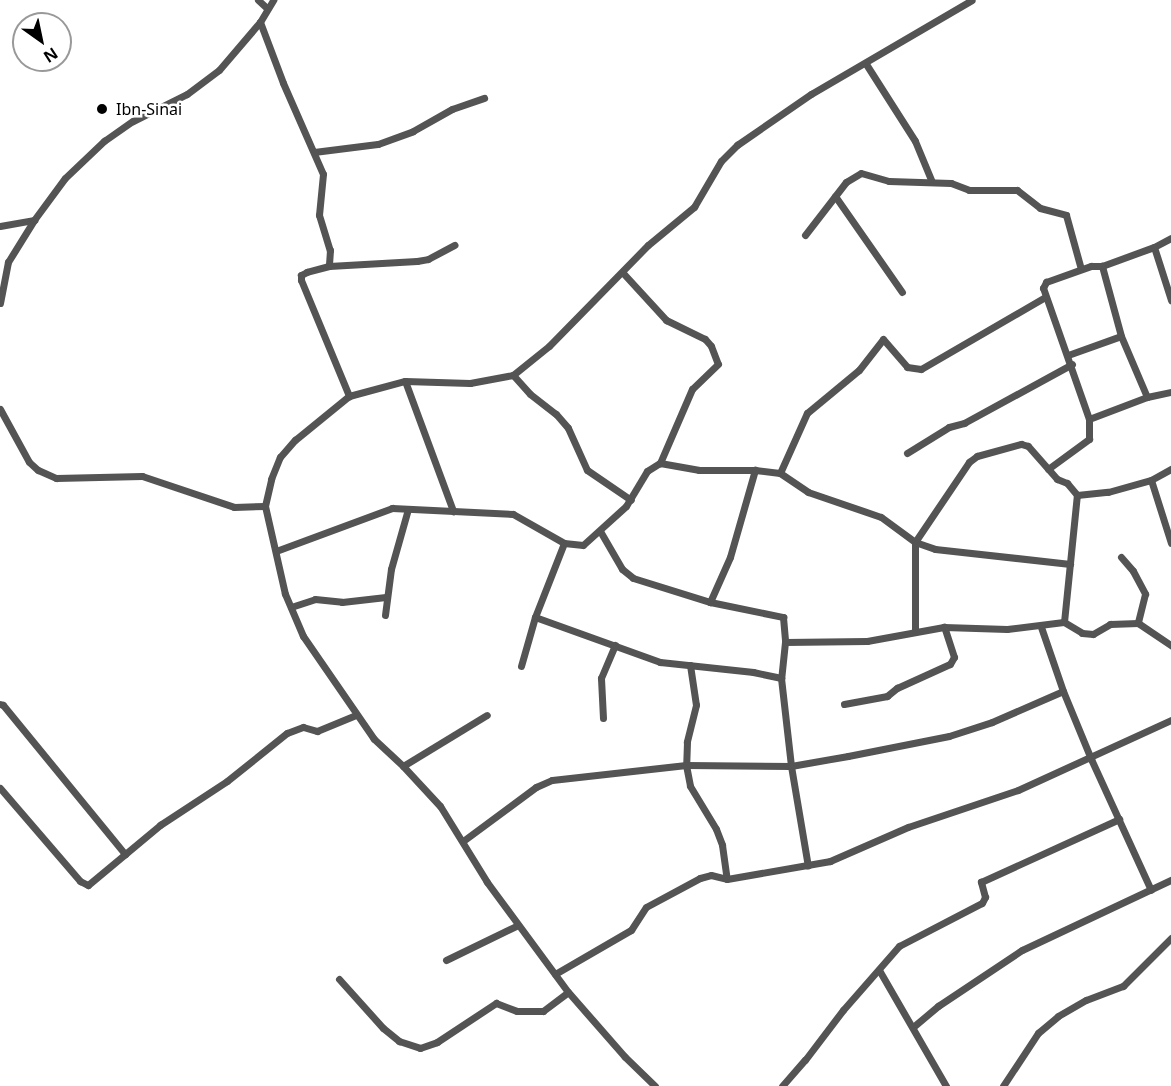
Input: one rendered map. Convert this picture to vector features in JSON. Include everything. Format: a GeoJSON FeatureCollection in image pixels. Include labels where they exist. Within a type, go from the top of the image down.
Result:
{"type":"FeatureCollection","features":[{"type":"Feature","properties":{"kind":"street"},"geometry":{"type":"LineString","coordinates":[[258,0],[267,8]]}},
{"type":"Feature","properties":{"kind":"street"},"geometry":{"type":"LineString","coordinates":[[0,303],[8,262],[34,220],[65,178],[104,141],[204,82],[231,57],[260,22],[273,0]]}},
{"type":"Feature","properties":{"kind":"street"},"geometry":{"type":"LineString","coordinates":[[655,1086],[625,1057],[568,992],[518,925],[441,806],[404,766],[374,739],[303,636],[291,607],[266,506],[271,479],[280,457],[295,440],[349,396],[378,386],[405,381],[470,382],[513,375],[549,346],[648,245],[694,207],[721,161],[737,145],[811,94],[866,64],[972,0]]}},
{"type":"Feature","properties":{"kind":"street"},"geometry":{"type":"LineString","coordinates":[[260,22],[283,83],[323,174],[319,215],[330,250],[329,266]]}},
{"type":"Feature","properties":{"kind":"street"},"geometry":{"type":"LineString","coordinates":[[866,64],[915,141],[932,182]]}},
{"type":"Feature","properties":{"kind":"street"},"geometry":{"type":"LineString","coordinates":[[314,152],[378,144],[413,131],[452,109],[484,98]]}},
{"type":"Feature","properties":{"kind":"street"},"geometry":{"type":"LineString","coordinates":[[805,235],[846,182],[861,174],[889,181],[951,183],[969,190],[1017,190],[1040,208],[1064,213],[1081,269]]}},
{"type":"Feature","properties":{"kind":"street"},"geometry":{"type":"LineString","coordinates":[[835,196],[902,292]]}},
{"type":"Feature","properties":{"kind":"street"},"geometry":{"type":"LineString","coordinates":[[0,226],[34,220]]}},
{"type":"Feature","properties":{"kind":"street"},"geometry":{"type":"LineString","coordinates":[[1048,469],[1089,439],[1089,419],[1072,364],[1043,288],[1047,282],[1091,266],[1102,266],[1154,247],[1171,238]]}},
{"type":"Feature","properties":{"kind":"street"},"geometry":{"type":"LineString","coordinates":[[349,396],[301,280],[301,275],[329,266],[428,259],[454,245]]}},
{"type":"Feature","properties":{"kind":"street"},"geometry":{"type":"LineString","coordinates":[[1154,247],[1171,300]]}},
{"type":"Feature","properties":{"kind":"street"},"geometry":{"type":"LineString","coordinates":[[1102,266],[1121,336],[1147,397]]}},
{"type":"Feature","properties":{"kind":"street"},"geometry":{"type":"LineString","coordinates":[[276,550],[378,511],[408,509],[513,514],[564,543],[583,545],[631,500],[647,471],[660,463],[692,389],[718,364],[711,346],[705,339],[666,320],[623,273]]}},
{"type":"Feature","properties":{"kind":"street"},"geometry":{"type":"LineString","coordinates":[[780,473],[807,413],[859,370],[883,339],[907,367],[921,369],[1045,297]]}},
{"type":"Feature","properties":{"kind":"street"},"geometry":{"type":"LineString","coordinates":[[1068,355],[1121,336]]}},
{"type":"Feature","properties":{"kind":"street"},"geometry":{"type":"LineString","coordinates":[[907,453],[949,427],[964,423],[1072,364]]}},
{"type":"Feature","properties":{"kind":"street"},"geometry":{"type":"LineString","coordinates":[[513,375],[530,394],[556,414],[568,428],[587,470],[631,500]]}},
{"type":"Feature","properties":{"kind":"street"},"geometry":{"type":"LineString","coordinates":[[405,381],[453,511]]}},
{"type":"Feature","properties":{"kind":"street"},"geometry":{"type":"LineString","coordinates":[[1089,419],[1147,397],[1171,392]]}},
{"type":"Feature","properties":{"kind":"street"},"geometry":{"type":"LineString","coordinates":[[0,409],[29,462],[38,470],[56,478],[142,476],[234,507],[266,506]]}},
{"type":"Feature","properties":{"kind":"street"},"geometry":{"type":"LineString","coordinates":[[915,632],[915,542],[969,462],[977,456],[1025,445],[1077,495],[1108,492],[1151,480],[1171,470]]}},
{"type":"Feature","properties":{"kind":"street"},"geometry":{"type":"LineString","coordinates":[[660,463],[699,470],[755,470],[780,473],[808,492],[881,517],[915,542],[948,552],[1070,564]]}},
{"type":"Feature","properties":{"kind":"street"},"geometry":{"type":"LineString","coordinates":[[710,602],[730,556],[755,470]]}},
{"type":"Feature","properties":{"kind":"street"},"geometry":{"type":"LineString","coordinates":[[1151,480],[1171,543]]}},
{"type":"Feature","properties":{"kind":"street"},"geometry":{"type":"LineString","coordinates":[[1064,622],[1077,495]]}},
{"type":"Feature","properties":{"kind":"street"},"geometry":{"type":"LineString","coordinates":[[385,615],[386,597],[408,509]]}},
{"type":"Feature","properties":{"kind":"street"},"geometry":{"type":"LineString","coordinates":[[600,531],[622,568],[633,578],[710,602],[778,614],[783,617],[785,642],[781,678],[791,766],[808,866]]}},
{"type":"Feature","properties":{"kind":"street"},"geometry":{"type":"LineString","coordinates":[[521,666],[535,616],[564,543]]}},
{"type":"Feature","properties":{"kind":"street"},"geometry":{"type":"LineString","coordinates":[[1121,557],[1133,571],[1145,594],[1138,623]]}},
{"type":"Feature","properties":{"kind":"street"},"geometry":{"type":"LineString","coordinates":[[291,607],[315,599],[342,602],[386,597]]}},
{"type":"Feature","properties":{"kind":"street"},"geometry":{"type":"LineString","coordinates":[[535,616],[660,662],[753,672],[781,678]]}},
{"type":"Feature","properties":{"kind":"street"},"geometry":{"type":"LineString","coordinates":[[785,642],[867,641],[944,627],[1041,627],[1064,622],[1082,633],[1094,634],[1110,624],[1138,623],[1171,645]]}},
{"type":"Feature","properties":{"kind":"street"},"geometry":{"type":"LineString","coordinates":[[844,704],[887,696],[897,688],[950,664],[954,657],[944,627]]}},
{"type":"Feature","properties":{"kind":"street"},"geometry":{"type":"LineString","coordinates":[[1041,627],[1063,691],[1091,759],[1151,890]]}},
{"type":"Feature","properties":{"kind":"street"},"geometry":{"type":"LineString","coordinates":[[603,718],[602,678],[615,645]]}},
{"type":"Feature","properties":{"kind":"street"},"geometry":{"type":"LineString","coordinates":[[690,665],[696,705],[687,742],[686,765],[690,786],[716,829],[722,845],[727,879]]}},
{"type":"Feature","properties":{"kind":"street"},"geometry":{"type":"LineString","coordinates":[[463,841],[536,787],[552,780],[686,765],[791,766],[949,736],[992,722],[1063,691]]}},
{"type":"Feature","properties":{"kind":"street"},"geometry":{"type":"LineString","coordinates":[[0,704],[125,854]]}},
{"type":"Feature","properties":{"kind":"street"},"geometry":{"type":"LineString","coordinates":[[0,788],[82,884],[88,885],[173,815],[227,782],[247,762],[296,728],[303,727],[317,731],[356,715]]}},
{"type":"Feature","properties":{"kind":"street"},"geometry":{"type":"LineString","coordinates":[[404,766],[487,715]]}},
{"type":"Feature","properties":{"kind":"street"},"geometry":{"type":"LineString","coordinates":[[555,974],[631,930],[646,907],[687,884],[711,875],[727,879],[830,861],[908,827],[1018,790],[1091,759],[1171,720]]}},
{"type":"Feature","properties":{"kind":"street"},"geometry":{"type":"LineString","coordinates":[[782,1086],[843,1010],[899,946],[982,903],[985,897],[981,882],[1119,819]]}},
{"type":"Feature","properties":{"kind":"street"},"geometry":{"type":"LineString","coordinates":[[913,1027],[938,1006],[1022,950],[1088,917],[1171,880]]}},
{"type":"Feature","properties":{"kind":"street"},"geometry":{"type":"LineString","coordinates":[[446,960],[518,925]]}},
{"type":"Feature","properties":{"kind":"street"},"geometry":{"type":"LineString","coordinates":[[1003,1086],[1038,1033],[1058,1016],[1086,1000],[1123,986],[1171,938]]}},
{"type":"Feature","properties":{"kind":"street"},"geometry":{"type":"LineString","coordinates":[[879,970],[946,1086]]}},
{"type":"Feature","properties":{"kind":"street"},"geometry":{"type":"LineString","coordinates":[[339,979],[383,1028],[399,1041],[420,1048],[437,1042],[496,1004],[517,1011],[543,1011],[568,992]]}},
{"type":"Feature","properties":{"kind":"place","name":"Ibn-Sinai"},"geometry":{"type":"Point","coordinates":[102,109]}}]}
